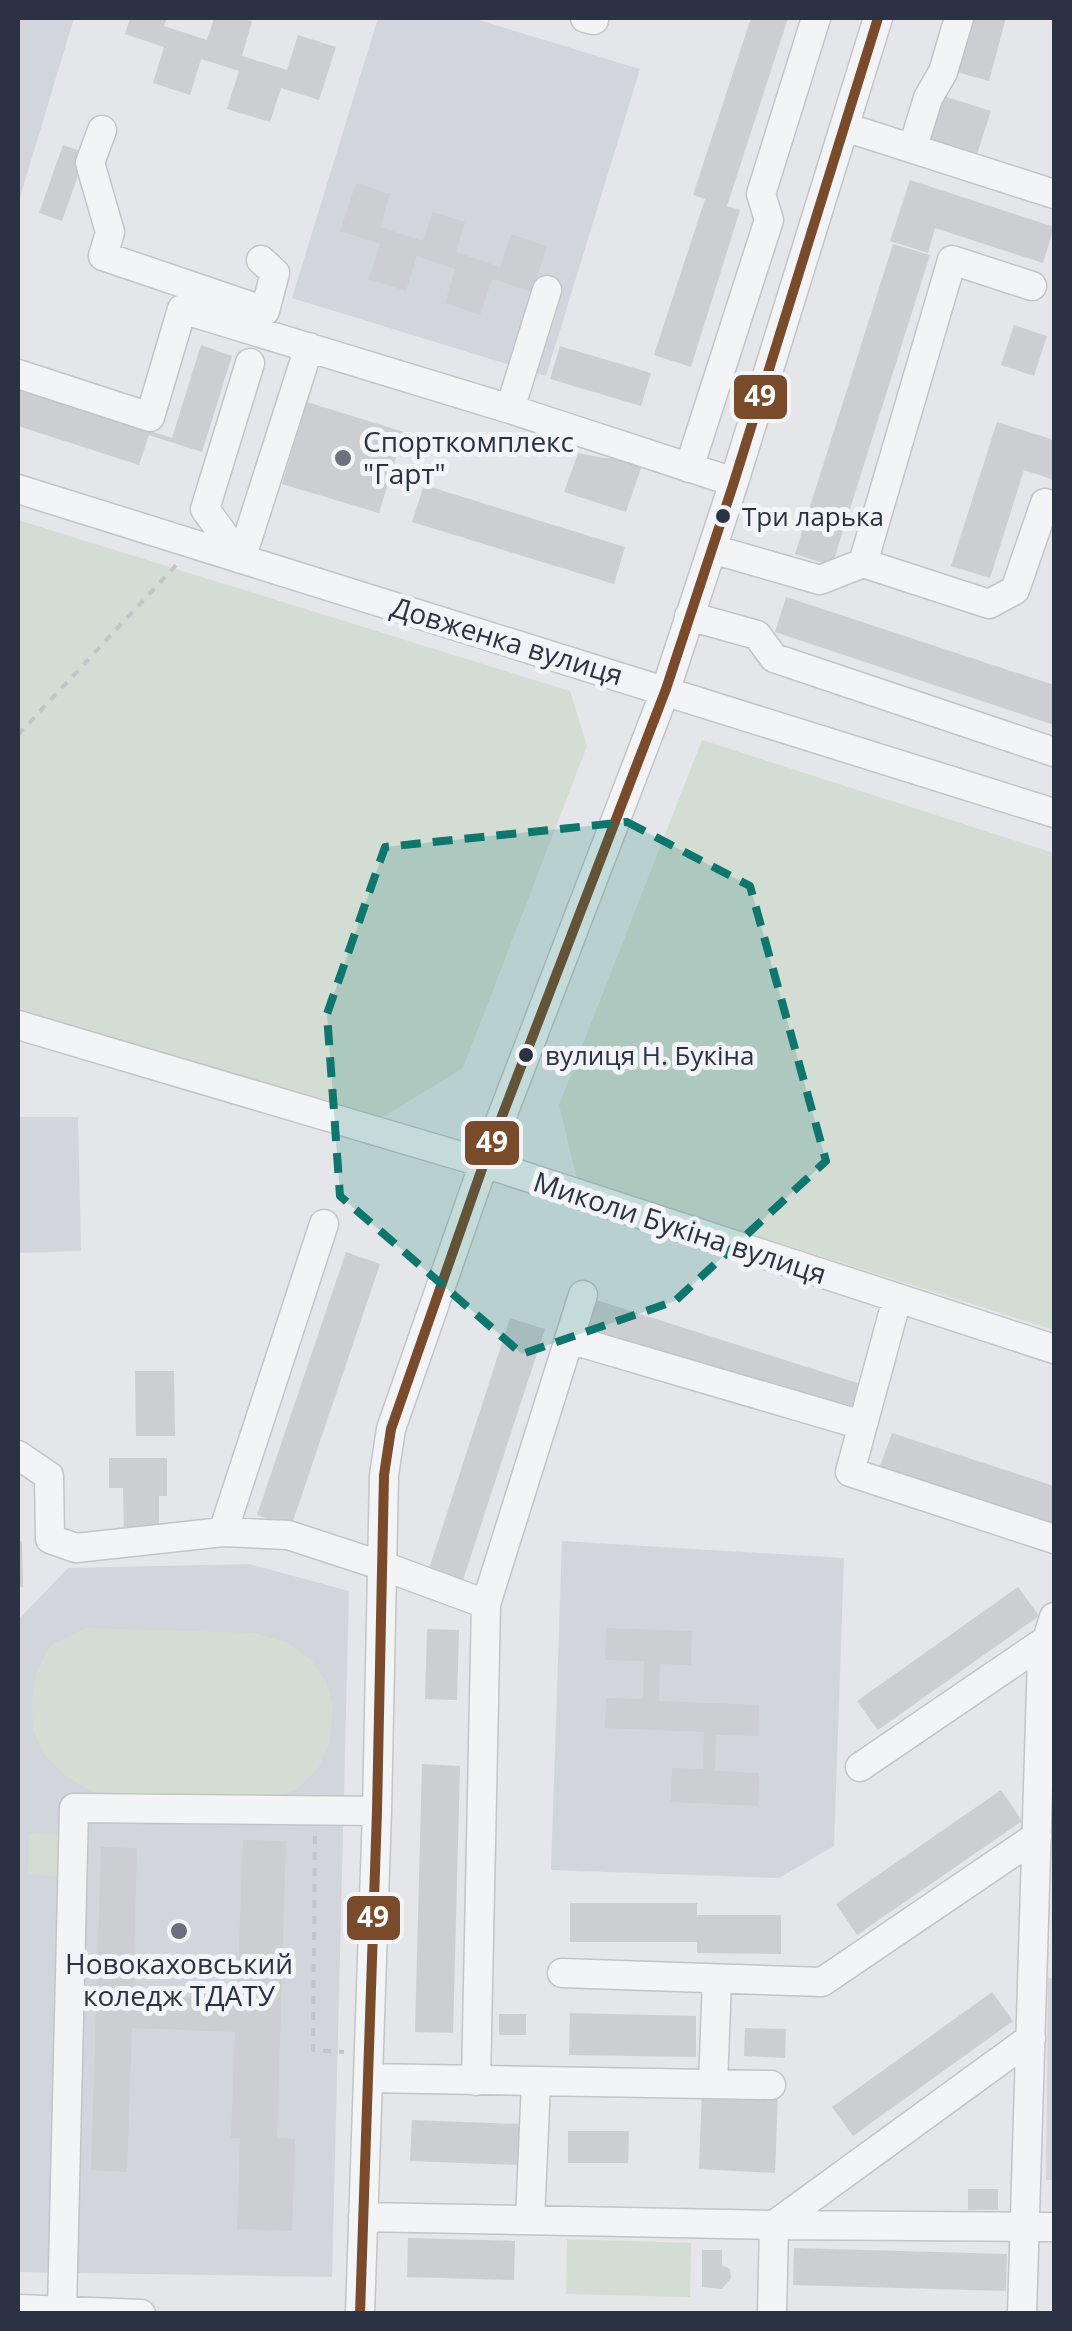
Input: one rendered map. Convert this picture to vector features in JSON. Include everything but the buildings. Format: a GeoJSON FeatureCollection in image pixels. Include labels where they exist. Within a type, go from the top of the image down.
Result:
{"type":"FeatureCollection","features":[{"type":"Feature","properties":{"kind":"street"},"geometry":{"type":"LineString","coordinates":[[585,18],[594,18]]}},
{"type":"Feature","properties":{"kind":"street"},"geometry":{"type":"LineString","coordinates":[[689,468],[769,220],[760,194],[816,18]]}},
{"type":"Feature","properties":{"kind":"street"},"geometry":{"type":"LineString","coordinates":[[360,2314],[384,1475],[391,1428],[484,1163],[666,690],[878,18]]}},
{"type":"Feature","properties":{"kind":"street"},"geometry":{"type":"LineString","coordinates":[[913,148],[959,18]]}},
{"type":"Feature","properties":{"kind":"street"},"geometry":{"type":"LineString","coordinates":[[845,126],[1054,194]]}},
{"type":"Feature","properties":{"kind":"street"},"geometry":{"type":"LineString","coordinates":[[102,130],[90,162],[110,232],[103,256],[266,311]]}},
{"type":"Feature","properties":{"kind":"street"},"geometry":{"type":"LineString","coordinates":[[261,260],[275,273],[266,311],[278,336]]}},
{"type":"Feature","properties":{"kind":"street"},"geometry":{"type":"LineString","coordinates":[[864,562],[952,260],[1032,286]]}},
{"type":"Feature","properties":{"kind":"street"},"geometry":{"type":"LineString","coordinates":[[510,409],[547,290]]}},
{"type":"Feature","properties":{"kind":"street"},"geometry":{"type":"LineString","coordinates":[[18,374],[150,417],[182,309],[734,482]]}},
{"type":"Feature","properties":{"kind":"street"},"geometry":{"type":"LineString","coordinates":[[242,558],[309,347]]}},
{"type":"Feature","properties":{"kind":"street"},"geometry":{"type":"LineString","coordinates":[[242,558],[205,509],[250,363]]}},
{"type":"Feature","properties":{"kind":"street","name":"Довженка вулиця"},"geometry":{"type":"LineString","coordinates":[[18,488],[1054,812]]}},
{"type":"Feature","properties":{"kind":"street"},"geometry":{"type":"LineString","coordinates":[[712,549],[820,580],[864,562],[988,604],[1016,590],[1045,502],[1054,506]]}},
{"type":"Feature","properties":{"kind":"street"},"geometry":{"type":"LineString","coordinates":[[689,616],[757,635],[774,658],[1054,752]]}},
{"type":"Feature","properties":{"kind":"street","name":"Миколи Букіна вулиця"},"geometry":{"type":"LineString","coordinates":[[18,1025],[484,1163],[1054,1349]]}},
{"type":"Feature","properties":{"kind":"street"},"geometry":{"type":"LineString","coordinates":[[223,1532],[324,1224]]}},
{"type":"Feature","properties":{"kind":"street"},"geometry":{"type":"LineString","coordinates":[[476,2081],[486,1604],[583,1295]]}},
{"type":"Feature","properties":{"kind":"street"},"geometry":{"type":"LineString","coordinates":[[898,1299],[850,1472],[1054,1538]]}},
{"type":"Feature","properties":{"kind":"street"},"geometry":{"type":"LineString","coordinates":[[569,1339],[862,1425]]}},
{"type":"Feature","properties":{"kind":"street"},"geometry":{"type":"LineString","coordinates":[[18,1455],[49,1476],[50,1539],[76,1548],[223,1532],[288,1535],[486,1604]]}},
{"type":"Feature","properties":{"kind":"street"},"geometry":{"type":"LineString","coordinates":[[860,1767],[1051,1628]]}},
{"type":"Feature","properties":{"kind":"street"},"geometry":{"type":"LineString","coordinates":[[1022,2314],[1042,1656],[1051,1628]]}},
{"type":"Feature","properties":{"kind":"street"},"geometry":{"type":"LineString","coordinates":[[62,2311],[74,1808],[377,1811]]}},
{"type":"Feature","properties":{"kind":"street"},"geometry":{"type":"LineString","coordinates":[[562,1973],[822,1982],[1037,1836]]}},
{"type":"Feature","properties":{"kind":"street"},"geometry":{"type":"LineString","coordinates":[[713,2084],[717,1980]]}},
{"type":"Feature","properties":{"kind":"street"},"geometry":{"type":"LineString","coordinates":[[774,2226],[1031,2038]]}},
{"type":"Feature","properties":{"kind":"street"},"geometry":{"type":"LineString","coordinates":[[368,2065],[476,2081],[771,2084]]}},
{"type":"Feature","properties":{"kind":"street"},"geometry":{"type":"LineString","coordinates":[[530,2220],[536,2082]]}},
{"type":"Feature","properties":{"kind":"street"},"geometry":{"type":"LineString","coordinates":[[363,2217],[774,2226],[1054,2227]]}},
{"type":"Feature","properties":{"kind":"street"},"geometry":{"type":"LineString","coordinates":[[772,2314],[774,2226]]}},
{"type":"Feature","properties":{"kind":"street"},"geometry":{"type":"LineString","coordinates":[[18,2309],[141,2314]]}},
{"type":"Feature","properties":{"kind":"path"},"geometry":{"type":"LineString","coordinates":[[18,735],[194,544]]}},
{"type":"Feature","properties":{"kind":"path"},"geometry":{"type":"LineString","coordinates":[[316,1809],[313,2050],[368,2065]]}},
{"type":"Feature","properties":{"kind":"highlighted area"},"geometry":{"type":"Polygon","coordinates":[[[627,822],[750,886],[826,1161],[675,1301],[522,1354],[340,1196],[327,1014],[385,847],[627,822]]]}},
{"type":"Feature","properties":{"kind":"shaded area"},"geometry":{"type":"Polygon","coordinates":[[[18,18],[74,18],[18,204],[18,18]]]}},
{"type":"Feature","properties":{"kind":"shaded area"},"geometry":{"type":"Polygon","coordinates":[[[378,18],[472,18],[640,69],[546,376],[292,298],[378,18]]]}},
{"type":"Feature","properties":{"kind":"shaded area"},"geometry":{"type":"Polygon","coordinates":[[[18,520],[570,691],[587,746],[463,1068],[378,1120],[18,1011],[18,520]]]}},
{"type":"Feature","properties":{"kind":"shaded area"},"geometry":{"type":"Polygon","coordinates":[[[702,740],[1054,853],[1054,1330],[577,1179],[559,1105],[702,740]]]}},
{"type":"Feature","properties":{"kind":"shaded area"},"geometry":{"type":"Polygon","coordinates":[[[18,1117],[78,1117],[81,1251],[18,1253],[18,1117]]]}},
{"type":"Feature","properties":{"kind":"shaded area"},"geometry":{"type":"Polygon","coordinates":[[[562,1541],[844,1558],[834,1846],[779,1878],[551,1870],[562,1541]]]}},
{"type":"Feature","properties":{"kind":"shaded area","name":"Новокаховський коледж ТДАТУ"},"geometry":{"type":"Polygon","coordinates":[[[249,1564],[349,1591],[332,2277],[18,2272],[18,1620],[68,1568],[249,1564]]]}},
{"type":"Feature","properties":{"kind":"shaded area"},"geometry":{"type":"Polygon","coordinates":[[[85,1628],[254,1633],[288,1643],[312,1661],[326,1682],[333,1705],[330,1741],[319,1767],[296,1790],[257,1802],[92,1792],[66,1776],[45,1755],[33,1730],[36,1674],[50,1646],[85,1628]]]}},
{"type":"Feature","properties":{"kind":"shaded area"},"geometry":{"type":"Polygon","coordinates":[[[29,1834],[66,1835],[64,1877],[28,1874],[29,1834]]]}},
{"type":"Feature","properties":{"kind":"shaded area"},"geometry":{"type":"Polygon","coordinates":[[[1048,1978],[1054,1978],[1054,2180],[1046,2180],[1048,1978]]]}},
{"type":"Feature","properties":{"kind":"shaded area"},"geometry":{"type":"Polygon","coordinates":[[[567,2239],[691,2243],[690,2297],[566,2294],[567,2239]]]}},
{"type":"Feature","properties":{"kind":"transit line","name":"49"},"geometry":{"type":"LineString","coordinates":[[360,2314],[384,1475],[391,1429],[484,1163],[666,689],[878,18]]}},
{"type":"Feature","properties":{"kind":"place","name":"Спорткомплекс \"Гарт\""},"geometry":{"type":"Point","coordinates":[343,458]}},
{"type":"Feature","properties":{"kind":"place","name":"Три ларька"},"geometry":{"type":"Point","coordinates":[723,516]}},
{"type":"Feature","properties":{"kind":"place","name":"вулиця Н. Букіна"},"geometry":{"type":"Point","coordinates":[526,1055]}},
{"type":"Feature","properties":{"kind":"place","name":"Новокаховський коледж ТДАТУ"},"geometry":{"type":"Point","coordinates":[179,1931]}}]}
